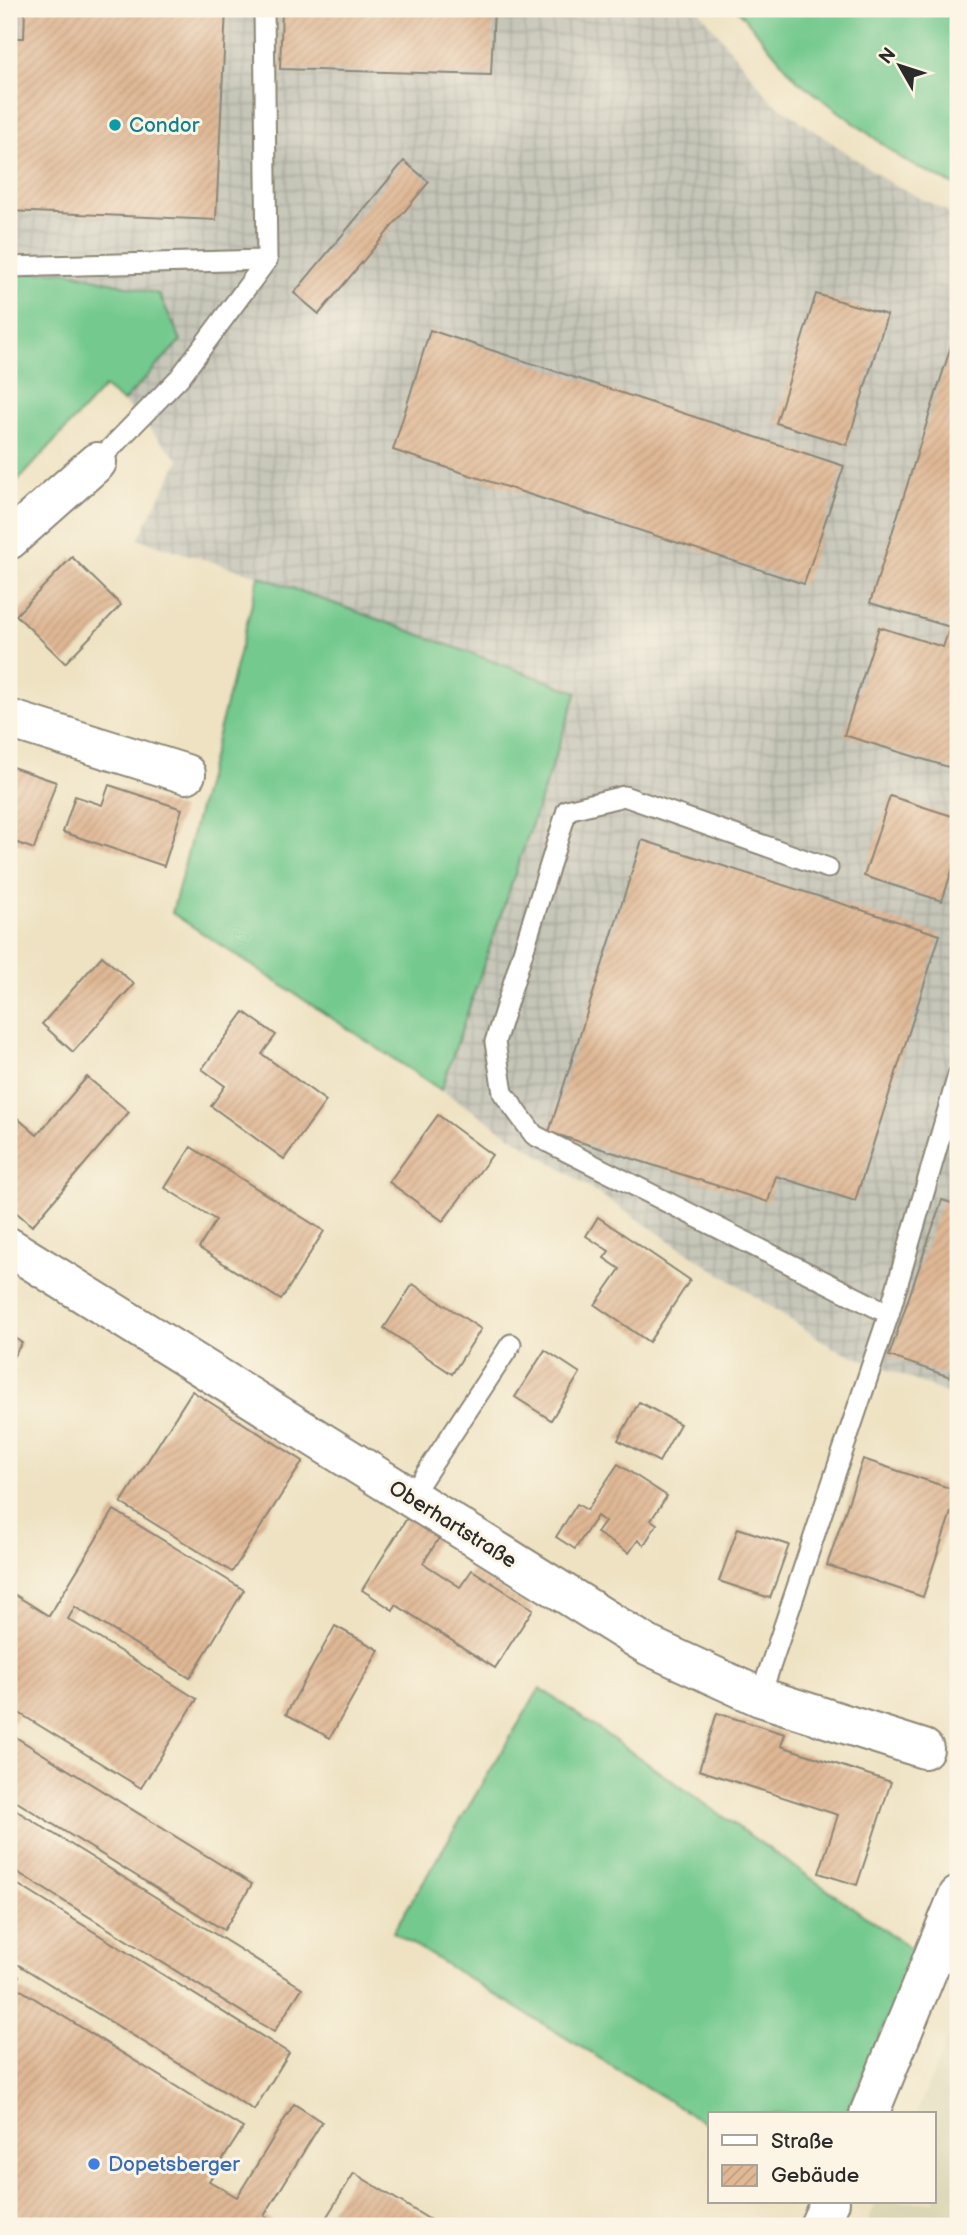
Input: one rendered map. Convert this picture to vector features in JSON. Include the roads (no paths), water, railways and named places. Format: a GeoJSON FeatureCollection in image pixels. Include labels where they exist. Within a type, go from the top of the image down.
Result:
{"type":"FeatureCollection","features":[{"type":"Feature","properties":{"kind":"street"},"geometry":{"type":"LineString","coordinates":[[9,540],[97,461]]}},
{"type":"Feature","properties":{"kind":"street"},"geometry":{"type":"LineString","coordinates":[[9,719],[186,774]]}},
{"type":"Feature","properties":{"kind":"street","name":"Oberhartstraße"},"geometry":{"type":"LineString","coordinates":[[9,1247],[649,1646],[760,1697],[924,1749]]}},
{"type":"Feature","properties":{"kind":"street"},"geometry":{"type":"LineString","coordinates":[[870,2112],[958,1896]]}},
{"type":"Feature","properties":{"kind":"street"},"geometry":{"type":"LineString","coordinates":[[820,2226],[829,2204]]}},
{"type":"Feature","properties":{"kind":"lane"},"geometry":{"type":"LineString","coordinates":[[97,461],[180,377],[267,260],[264,9]]}},
{"type":"Feature","properties":{"kind":"lane"},"geometry":{"type":"LineString","coordinates":[[9,267],[267,260]]}},
{"type":"Feature","properties":{"kind":"lane"},"geometry":{"type":"LineString","coordinates":[[828,868],[624,796],[567,810],[495,1042],[503,1093],[534,1135],[889,1314]]}},
{"type":"Feature","properties":{"kind":"lane"},"geometry":{"type":"LineString","coordinates":[[760,1697],[889,1314],[958,1075]]}},
{"type":"Feature","properties":{"kind":"lane"},"geometry":{"type":"LineString","coordinates":[[410,1498],[511,1344]]}},
{"type":"Feature","properties":{"kind":"place","name":"Condor"},"geometry":{"type":"Point","coordinates":[115,125]}},
{"type":"Feature","properties":{"kind":"place","name":"Dopetsberger"},"geometry":{"type":"Point","coordinates":[94,2164]}}]}
